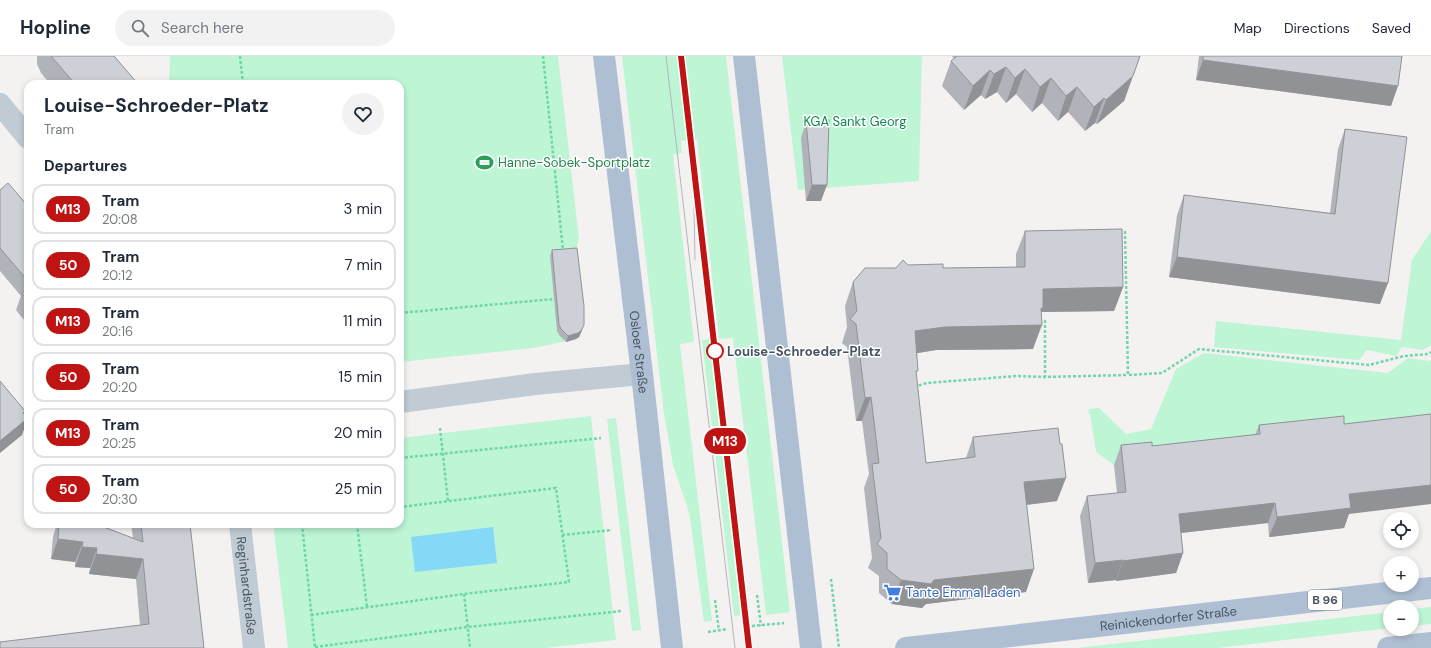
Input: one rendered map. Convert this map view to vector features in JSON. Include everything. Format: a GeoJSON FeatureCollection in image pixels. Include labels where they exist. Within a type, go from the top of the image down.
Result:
{"type":"FeatureCollection","features":[{"type":"Feature","properties":{"kind":"main road","name":"Osloer Straße"},"geometry":{"type":"LineString","coordinates":[[604,56],[642,374],[672,648]]}},
{"type":"Feature","properties":{"kind":"main road"},"geometry":{"type":"LineString","coordinates":[[744,56],[811,648]]}},
{"type":"Feature","properties":{"kind":"main road","name":"Reinickendorfer Straße"},"geometry":{"type":"LineString","coordinates":[[906,648],[991,643],[1431,588]]}},
{"type":"Feature","properties":{"kind":"main road"},"geometry":{"type":"LineString","coordinates":[[1388,648],[1431,643]]}},
{"type":"Feature","properties":{"kind":"street"},"geometry":{"type":"LineString","coordinates":[[0,104],[24,133]]}},
{"type":"Feature","properties":{"kind":"street"},"geometry":{"type":"LineString","coordinates":[[404,401],[535,384],[642,374]]}},
{"type":"Feature","properties":{"kind":"street","name":"Reginhardstraße"},"geometry":{"type":"LineString","coordinates":[[240,528],[254,648]]}},
{"type":"Feature","properties":{"kind":"path"},"geometry":{"type":"LineString","coordinates":[[240,56],[243,80]]}},
{"type":"Feature","properties":{"kind":"path"},"geometry":{"type":"LineString","coordinates":[[543,56],[564,255]]}},
{"type":"Feature","properties":{"kind":"path"},"geometry":{"type":"LineString","coordinates":[[1117,232],[1125,232],[1128,375]]}},
{"type":"Feature","properties":{"kind":"path"},"geometry":{"type":"LineString","coordinates":[[404,313],[554,299]]}},
{"type":"Feature","properties":{"kind":"path"},"geometry":{"type":"LineString","coordinates":[[1032,321],[1046,321],[1045,377]]}},
{"type":"Feature","properties":{"kind":"path"},"geometry":{"type":"LineString","coordinates":[[909,389],[927,383],[1017,376],[1045,377],[1128,375],[1162,372],[1199,349],[1369,365],[1404,356],[1428,354],[1431,352]]}},
{"type":"Feature","properties":{"kind":"path"},"geometry":{"type":"LineString","coordinates":[[440,428],[448,501]]}},
{"type":"Feature","properties":{"kind":"path"},"geometry":{"type":"LineString","coordinates":[[404,458],[601,438]]}},
{"type":"Feature","properties":{"kind":"path"},"geometry":{"type":"LineString","coordinates":[[311,615],[464,594],[569,582],[556,488],[404,506]]}},
{"type":"Feature","properties":{"kind":"path"},"geometry":{"type":"LineString","coordinates":[[302,528],[315,647],[622,611]]}},
{"type":"Feature","properties":{"kind":"path"},"geometry":{"type":"LineString","coordinates":[[357,528],[367,607]]}},
{"type":"Feature","properties":{"kind":"path"},"geometry":{"type":"LineString","coordinates":[[562,535],[612,530]]}},
{"type":"Feature","properties":{"kind":"path"},"geometry":{"type":"LineString","coordinates":[[464,594],[470,648]]}},
{"type":"Feature","properties":{"kind":"path"},"geometry":{"type":"LineString","coordinates":[[757,595],[761,626]]}},
{"type":"Feature","properties":{"kind":"path"},"geometry":{"type":"LineString","coordinates":[[715,600],[719,631]]}},
{"type":"Feature","properties":{"kind":"path"},"geometry":{"type":"LineString","coordinates":[[834,606],[839,648]]}},
{"type":"Feature","properties":{"kind":"path"},"geometry":{"type":"LineString","coordinates":[[752,626],[791,622]]}},
{"type":"Feature","properties":{"kind":"path"},"geometry":{"type":"LineString","coordinates":[[708,632],[727,630]]}},
{"type":"Feature","properties":{"kind":"green space","name":"Hanne-Sobek-Sportplatz"},"geometry":{"type":"Polygon","coordinates":[[[170,56],[558,56],[579,239],[575,254],[582,331],[579,337],[576,339],[534,348],[404,362],[404,80],[169,80],[170,56]]]}},
{"type":"Feature","properties":{"kind":"green space"},"geometry":{"type":"Polygon","coordinates":[[[622,56],[726,56],[790,612],[766,615],[733,338],[719,339],[697,139],[681,141],[682,153],[673,154],[694,342],[680,344],[712,620],[704,622],[690,518],[673,465],[664,414],[622,56]]]}},
{"type":"Feature","properties":{"kind":"green space","name":"KGA Sankt Georg"},"geometry":{"type":"Polygon","coordinates":[[[782,56],[922,56],[919,181],[798,190],[782,56]]]}},
{"type":"Feature","properties":{"kind":"green space"},"geometry":{"type":"Polygon","coordinates":[[[1431,231],[1431,345],[1423,350],[1402,347],[1396,356],[1367,350],[1359,360],[1214,347],[1216,321],[1401,340],[1412,260],[1431,231]]]}},
{"type":"Feature","properties":{"kind":"green space"},"geometry":{"type":"Polygon","coordinates":[[[712,339],[744,615],[734,616],[702,340],[712,339]]]}},
{"type":"Feature","properties":{"kind":"green space"},"geometry":{"type":"Polygon","coordinates":[[[1204,353],[1388,373],[1408,358],[1431,360],[1431,433],[1114,465],[1096,452],[1088,409],[1099,408],[1126,434],[1151,429],[1176,369],[1204,353]]]}},
{"type":"Feature","properties":{"kind":"green space"},"geometry":{"type":"Polygon","coordinates":[[[591,416],[616,640],[545,648],[288,648],[273,528],[404,528],[404,438],[591,416]]]}},
{"type":"Feature","properties":{"kind":"green space"},"geometry":{"type":"Polygon","coordinates":[[[616,418],[641,630],[632,631],[607,419],[616,418]]]}},
{"type":"Feature","properties":{"kind":"green space"},"geometry":{"type":"Polygon","coordinates":[[[1431,607],[1431,624],[1419,625],[1419,608],[1431,607]]]}},
{"type":"Feature","properties":{"kind":"green space"},"geometry":{"type":"Polygon","coordinates":[[[1383,613],[1383,629],[1217,648],[1077,648],[1383,613]]]}},
{"type":"Feature","properties":{"kind":"water"},"geometry":{"type":"Polygon","coordinates":[[[493,527],[497,563],[415,572],[411,537],[493,527]]]}},
{"type":"Feature","properties":{"kind":"building"},"geometry":{"type":"Polygon","coordinates":[[[51,56],[114,56],[135,80],[72,80],[51,56]]]}},
{"type":"Feature","properties":{"kind":"building"},"geometry":{"type":"Polygon","coordinates":[[[957,56],[1140,56],[1133,76],[1106,100],[1104,98],[1094,107],[1077,87],[1066,96],[1051,78],[1040,87],[1025,69],[1015,78],[1006,67],[994,74],[990,70],[973,86],[951,61],[957,56]]]}},
{"type":"Feature","properties":{"kind":"building"},"geometry":{"type":"Polygon","coordinates":[[[1203,56],[1402,56],[1398,86],[1203,60],[1203,56]]]}},
{"type":"Feature","properties":{"kind":"building"},"geometry":{"type":"Polygon","coordinates":[[[829,120],[827,185],[812,185],[806,122],[829,120]]]}},
{"type":"Feature","properties":{"kind":"building"},"geometry":{"type":"Polygon","coordinates":[[[1345,129],[1407,137],[1388,283],[1177,257],[1184,195],[1335,214],[1345,129]]]}},
{"type":"Feature","properties":{"kind":"building"},"geometry":{"type":"Polygon","coordinates":[[[8,183],[24,201],[24,276],[0,248],[0,190],[8,183]]]}},
{"type":"Feature","properties":{"kind":"building"},"geometry":{"type":"Polygon","coordinates":[[[1122,229],[1123,287],[1043,289],[1043,308],[1041,308],[1042,325],[945,327],[915,331],[918,371],[916,371],[926,463],[975,457],[973,437],[1058,428],[1060,444],[1062,444],[1066,478],[1024,482],[1034,569],[934,580],[931,584],[901,580],[887,569],[887,553],[877,544],[881,538],[872,464],[879,463],[871,397],[865,398],[856,324],[850,319],[857,311],[853,282],[865,268],[896,268],[903,260],[908,265],[943,264],[943,268],[1025,267],[1025,231],[1122,229]]]}},
{"type":"Feature","properties":{"kind":"building"},"geometry":{"type":"Polygon","coordinates":[[[577,248],[584,306],[584,325],[581,331],[568,336],[559,325],[552,250],[577,248]]]}},
{"type":"Feature","properties":{"kind":"building"},"geometry":{"type":"Polygon","coordinates":[[[0,381],[24,410],[24,421],[0,441],[0,381]]]}},
{"type":"Feature","properties":{"kind":"building"},"geometry":{"type":"Polygon","coordinates":[[[1431,414],[1431,485],[1349,494],[1351,508],[1277,517],[1275,503],[1179,514],[1183,553],[1095,563],[1087,496],[1126,492],[1121,445],[1152,442],[1152,446],[1260,434],[1259,425],[1344,416],[1344,424],[1431,414]]]}},
{"type":"Feature","properties":{"kind":"building"},"geometry":{"type":"Polygon","coordinates":[[[59,528],[106,528],[143,542],[141,528],[190,528],[204,648],[0,648],[0,642],[149,624],[143,559],[96,554],[97,548],[82,547],[83,542],[58,539],[59,528]]]}},
{"type":"Feature","properties":{"kind":"tram line"},"geometry":{"type":"LineString","coordinates":[[666,56],[735,648]]}},
{"type":"Feature","properties":{"kind":"tram line"},"geometry":{"type":"LineString","coordinates":[[681,56],[749,648]]}},
{"type":"Feature","properties":{"kind":"tram line","name":"M13"},"geometry":{"type":"LineString","coordinates":[[681,56],[749,648]]}},
{"type":"Feature","properties":{"kind":"tram line"},"geometry":{"type":"LineString","coordinates":[[694,208],[695,260]]}},
{"type":"Feature","properties":{"kind":"place","name":"Hanne-Sobek-Sportplatz"},"geometry":{"type":"Point","coordinates":[485,162]}},
{"type":"Feature","properties":{"kind":"place","name":"Louise-Schroeder-Platz"},"geometry":{"type":"Point","coordinates":[715,351]}},
{"type":"Feature","properties":{"kind":"place","name":"Tante Emma Laden"},"geometry":{"type":"Point","coordinates":[893,592]}}]}
